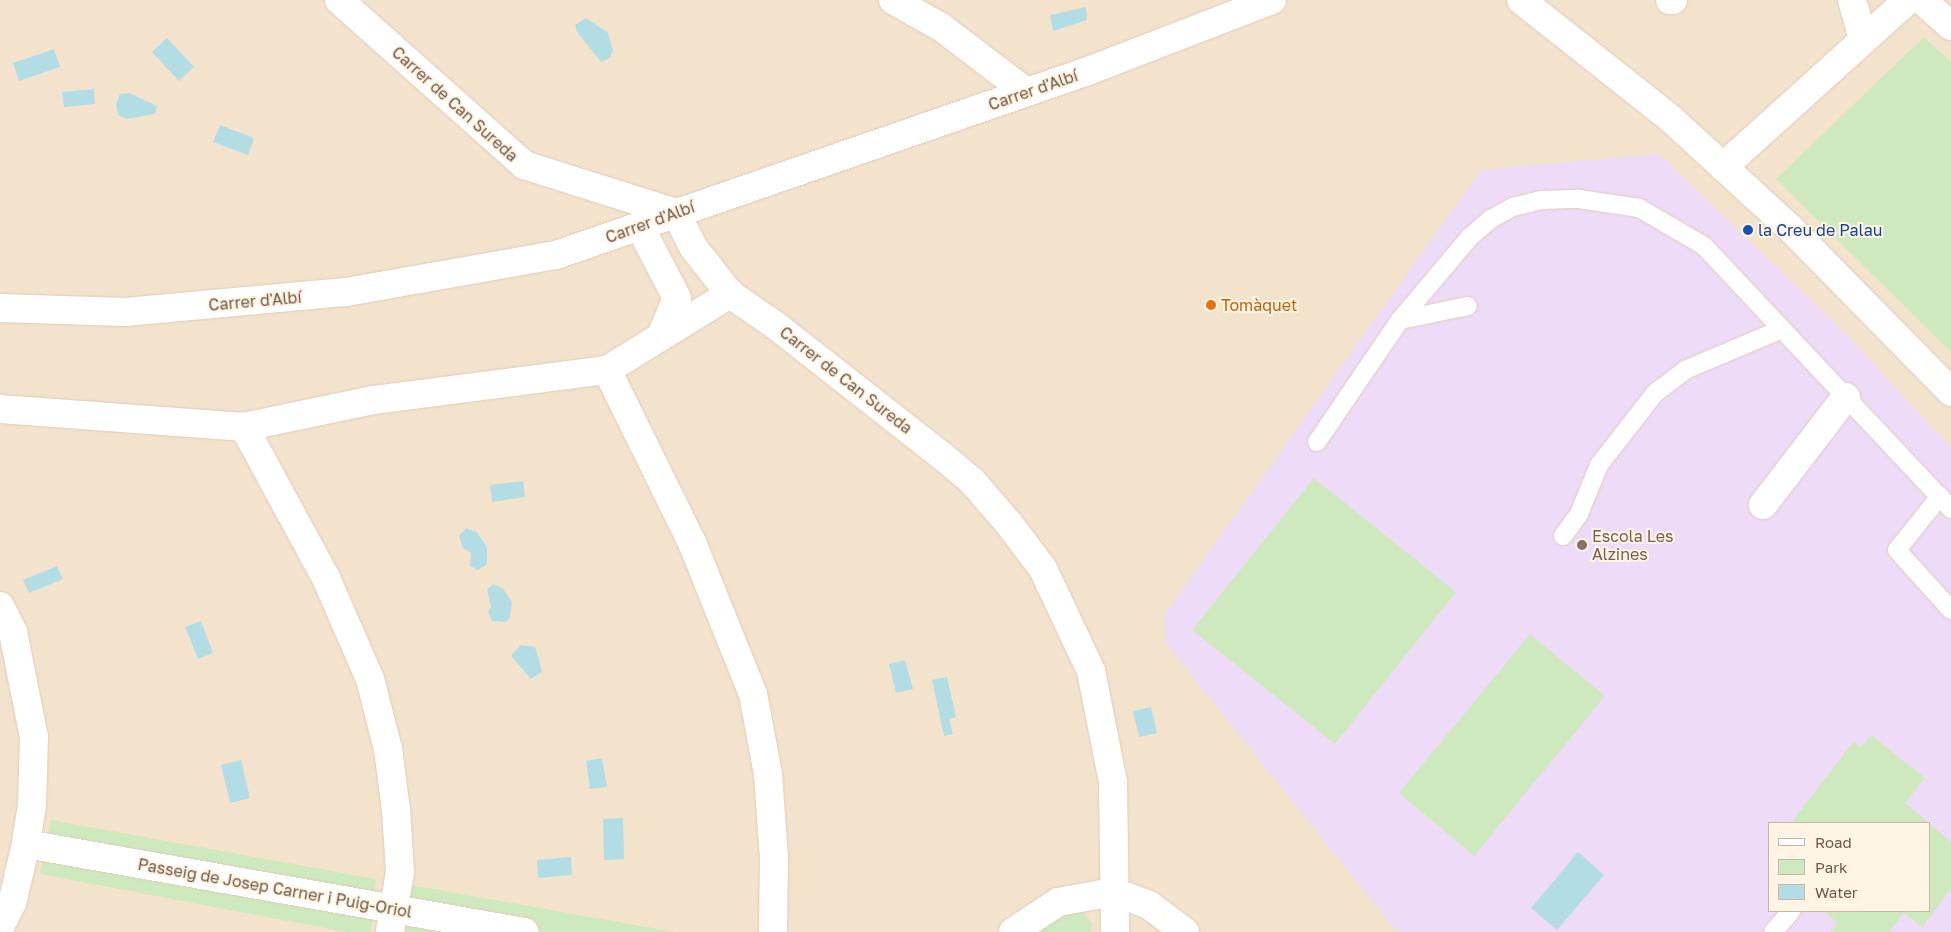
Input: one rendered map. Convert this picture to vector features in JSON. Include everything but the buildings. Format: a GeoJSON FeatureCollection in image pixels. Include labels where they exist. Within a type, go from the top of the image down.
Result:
{"type":"FeatureCollection","features":[{"type":"Feature","properties":{"kind":"street","name":"Carrer de Can Sureda"},"geometry":{"type":"LineString","coordinates":[[339,0],[524,165],[676,213],[693,247],[730,294],[775,325],[972,481],[1043,569],[1091,671],[1104,724],[1114,782],[1115,932]]}},
{"type":"Feature","properties":{"kind":"street"},"geometry":{"type":"LineString","coordinates":[[893,0],[941,27],[1026,92]]}},
{"type":"Feature","properties":{"kind":"street","name":"Carrer d'Albí"},"geometry":{"type":"LineString","coordinates":[[0,308],[125,312],[346,292],[556,255],[1149,49],[1272,0]]}},
{"type":"Feature","properties":{"kind":"street"},"geometry":{"type":"LineString","coordinates":[[1521,0],[1656,105],[1790,228],[1951,392]]}},
{"type":"Feature","properties":{"kind":"street"},"geometry":{"type":"LineString","coordinates":[[1852,0],[1863,39]]}},
{"type":"Feature","properties":{"kind":"street"},"geometry":{"type":"LineString","coordinates":[[1723,167],[1792,108],[1863,39],[1908,0]]}},
{"type":"Feature","properties":{"kind":"street"},"geometry":{"type":"LineString","coordinates":[[1922,0],[1951,26]]}},
{"type":"Feature","properties":{"kind":"street"},"geometry":{"type":"LineString","coordinates":[[640,227],[677,298],[661,336]]}},
{"type":"Feature","properties":{"kind":"street"},"geometry":{"type":"LineString","coordinates":[[0,409],[244,427],[373,400],[607,370],[730,294]]}},
{"type":"Feature","properties":{"kind":"street"},"geometry":{"type":"LineString","coordinates":[[607,370],[693,545],[754,694],[768,774],[774,858],[773,932]]}},
{"type":"Feature","properties":{"kind":"street"},"geometry":{"type":"LineString","coordinates":[[1763,505],[1846,397]]}},
{"type":"Feature","properties":{"kind":"street"},"geometry":{"type":"LineString","coordinates":[[244,427],[326,578],[370,679],[388,749],[396,810],[400,872],[392,921]]}},
{"type":"Feature","properties":{"kind":"street"},"geometry":{"type":"LineString","coordinates":[[0,606],[13,632],[34,737],[32,805],[26,844],[12,903],[0,927]]}},
{"type":"Feature","properties":{"kind":"street","name":"Passeig de Josep Carner i Puig-Oriol"},"geometry":{"type":"LineString","coordinates":[[26,844],[392,921],[524,932]]}},
{"type":"Feature","properties":{"kind":"street"},"geometry":{"type":"LineString","coordinates":[[1014,932],[1058,902],[1090,894],[1116,895],[1149,905],[1184,932]]}},
{"type":"Feature","properties":{"kind":"lane"},"geometry":{"type":"LineString","coordinates":[[1318,442],[1400,320],[1470,237],[1491,219],[1513,207],[1541,200],[1579,199],[1639,208],[1686,233],[1704,246],[1945,503],[1897,550],[1951,610]]}},
{"type":"Feature","properties":{"kind":"lane"},"geometry":{"type":"LineString","coordinates":[[1400,320],[1468,306]]}},
{"type":"Feature","properties":{"kind":"lane"},"geometry":{"type":"LineString","coordinates":[[1563,536],[1579,514],[1599,465],[1655,393],[1685,370],[1782,329]]}},
{"type":"Feature","properties":{"kind":"lane"},"geometry":{"type":"LineString","coordinates":[[1773,932],[1790,912]]}},
{"type":"Feature","properties":{"kind":"shaded area"},"geometry":{"type":"Polygon","coordinates":[[[0,0],[1951,0],[1951,932],[0,932],[0,0]]]}},
{"type":"Feature","properties":{"kind":"shaded area","name":"Escola Les Alzines"},"geometry":{"type":"Polygon","coordinates":[[[1659,154],[1848,336],[1951,448],[1951,932],[1397,932],[1166,643],[1164,615],[1481,170],[1659,154]]]}},
{"type":"Feature","properties":{"kind":"green space"},"geometry":{"type":"Polygon","coordinates":[[[1924,37],[1951,62],[1951,352],[1776,179],[1924,37]]]}},
{"type":"Feature","properties":{"kind":"green space"},"geometry":{"type":"Polygon","coordinates":[[[1314,478],[1456,592],[1335,744],[1192,630],[1314,478]]]}},
{"type":"Feature","properties":{"kind":"green space"},"geometry":{"type":"Polygon","coordinates":[[[1530,634],[1605,696],[1474,856],[1399,793],[1530,634]]]}},
{"type":"Feature","properties":{"kind":"green space"},"geometry":{"type":"Polygon","coordinates":[[[1871,735],[1925,778],[1905,803],[1928,822],[1792,822],[1853,742],[1861,748],[1871,735]]]}},
{"type":"Feature","properties":{"kind":"green space"},"geometry":{"type":"Polygon","coordinates":[[[51,820],[376,879],[371,932],[346,932],[40,874],[51,820]]]}},
{"type":"Feature","properties":{"kind":"green space"},"geometry":{"type":"Polygon","coordinates":[[[1931,825],[1951,842],[1951,889],[1922,927],[1904,913],[1889,932],[1831,932],[1838,923],[1824,912],[1931,912],[1931,825]]]}},
{"type":"Feature","properties":{"kind":"green space"},"geometry":{"type":"Polygon","coordinates":[[[411,885],[675,932],[406,932],[411,885]]]}},
{"type":"Feature","properties":{"kind":"green space"},"geometry":{"type":"Polygon","coordinates":[[[1082,910],[1092,923],[1091,932],[1032,932],[1061,912],[1082,910]]]}},
{"type":"Feature","properties":{"kind":"water"},"geometry":{"type":"Polygon","coordinates":[[[1086,7],[1087,20],[1053,31],[1050,15],[1086,7]]]}},
{"type":"Feature","properties":{"kind":"water"},"geometry":{"type":"Polygon","coordinates":[[[586,18],[608,33],[613,50],[610,58],[601,62],[577,32],[575,25],[586,18]]]}},
{"type":"Feature","properties":{"kind":"water"},"geometry":{"type":"Polygon","coordinates":[[[167,38],[194,67],[179,81],[152,52],[167,38]]]}},
{"type":"Feature","properties":{"kind":"water"},"geometry":{"type":"Polygon","coordinates":[[[54,49],[60,67],[19,81],[13,63],[54,49]]]}},
{"type":"Feature","properties":{"kind":"water"},"geometry":{"type":"Polygon","coordinates":[[[94,89],[95,104],[64,107],[62,92],[94,89]]]}},
{"type":"Feature","properties":{"kind":"water"},"geometry":{"type":"Polygon","coordinates":[[[129,93],[157,106],[155,114],[127,119],[118,115],[116,104],[120,94],[129,93]]]}},
{"type":"Feature","properties":{"kind":"water"},"geometry":{"type":"Polygon","coordinates":[[[220,125],[254,138],[248,155],[213,142],[220,125]]]}},
{"type":"Feature","properties":{"kind":"water"},"geometry":{"type":"Polygon","coordinates":[[[523,481],[525,497],[492,502],[490,485],[523,481]]]}},
{"type":"Feature","properties":{"kind":"water"},"geometry":{"type":"Polygon","coordinates":[[[466,528],[477,532],[487,547],[487,564],[478,570],[470,566],[471,553],[463,548],[459,536],[466,528]]]}},
{"type":"Feature","properties":{"kind":"water"},"geometry":{"type":"Polygon","coordinates":[[[57,566],[63,579],[29,593],[23,580],[57,566]]]}},
{"type":"Feature","properties":{"kind":"water"},"geometry":{"type":"Polygon","coordinates":[[[494,584],[503,589],[512,602],[510,618],[505,622],[492,621],[488,612],[491,606],[487,589],[494,584]]]}},
{"type":"Feature","properties":{"kind":"water"},"geometry":{"type":"Polygon","coordinates":[[[201,621],[213,653],[198,659],[185,627],[201,621]]]}},
{"type":"Feature","properties":{"kind":"water"},"geometry":{"type":"Polygon","coordinates":[[[521,645],[535,647],[539,659],[542,672],[531,679],[511,656],[521,645]]]}},
{"type":"Feature","properties":{"kind":"water"},"geometry":{"type":"Polygon","coordinates":[[[905,660],[913,689],[896,693],[889,664],[905,660]]]}},
{"type":"Feature","properties":{"kind":"water"},"geometry":{"type":"Polygon","coordinates":[[[947,677],[956,717],[949,719],[953,734],[944,736],[932,680],[947,677]]]}},
{"type":"Feature","properties":{"kind":"water"},"geometry":{"type":"Polygon","coordinates":[[[1151,707],[1157,733],[1139,737],[1133,711],[1151,707]]]}},
{"type":"Feature","properties":{"kind":"water"},"geometry":{"type":"Polygon","coordinates":[[[602,758],[607,787],[590,789],[586,761],[602,758]]]}},
{"type":"Feature","properties":{"kind":"water"},"geometry":{"type":"Polygon","coordinates":[[[241,760],[250,798],[230,803],[221,765],[241,760]]]}},
{"type":"Feature","properties":{"kind":"water"},"geometry":{"type":"Polygon","coordinates":[[[623,818],[624,859],[604,860],[603,819],[623,818]]]}},
{"type":"Feature","properties":{"kind":"water"},"geometry":{"type":"Polygon","coordinates":[[[1578,852],[1604,875],[1557,930],[1531,908],[1578,852]]]}},
{"type":"Feature","properties":{"kind":"water"},"geometry":{"type":"Polygon","coordinates":[[[571,857],[572,875],[538,878],[537,860],[571,857]]]}},
{"type":"Feature","properties":{"kind":"place","name":"la Creu de Palau"},"geometry":{"type":"Point","coordinates":[1748,230]}},
{"type":"Feature","properties":{"kind":"place","name":"Tomàquet"},"geometry":{"type":"Point","coordinates":[1211,305]}},
{"type":"Feature","properties":{"kind":"place","name":"Escola Les Alzines"},"geometry":{"type":"Point","coordinates":[1582,545]}}]}
